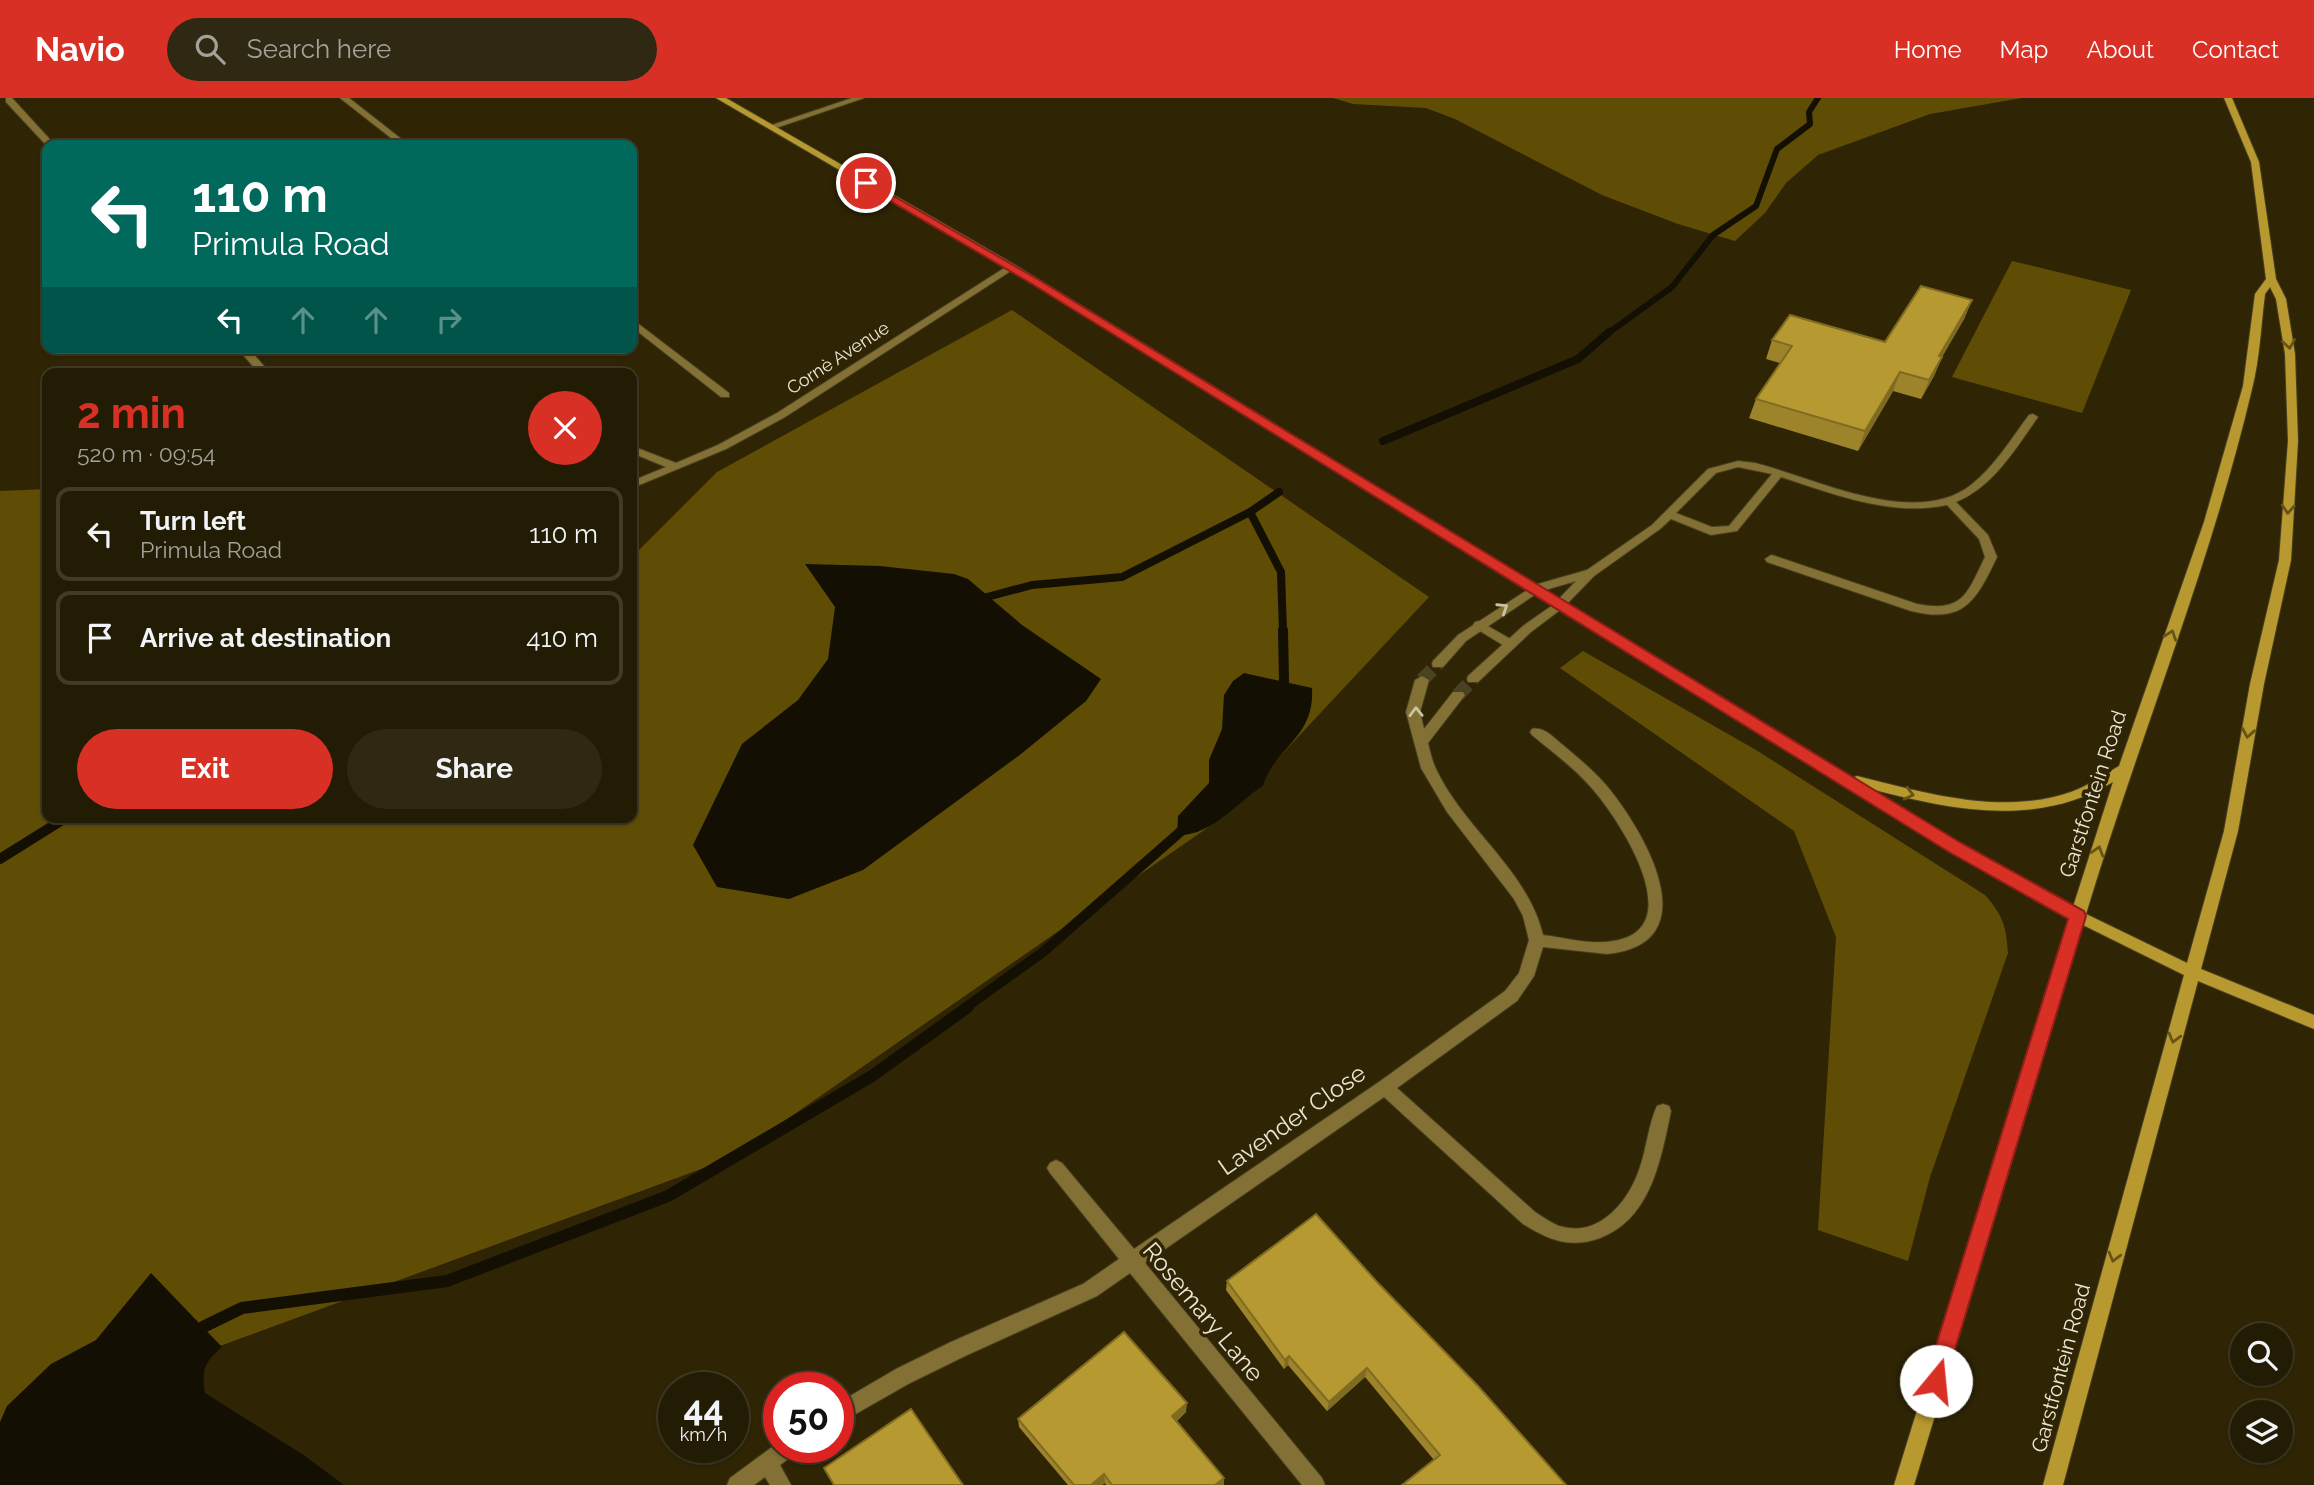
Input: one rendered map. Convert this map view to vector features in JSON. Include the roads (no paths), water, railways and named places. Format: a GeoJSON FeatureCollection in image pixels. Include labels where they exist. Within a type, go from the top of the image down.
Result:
{"type":"FeatureCollection","features":[{"type":"Feature","properties":{"kind":"main road"},"geometry":{"type":"LineString","coordinates":[[721,98],[1012,267],[1955,848],[2077,916],[2192,972],[2314,1022]]}},
{"type":"Feature","properties":{"kind":"main road","name":"Garstfontein Road"},"geometry":{"type":"LineString","coordinates":[[2053,1485],[2231,831],[2258,684],[2285,560],[2293,441],[2290,354],[2281,299],[2271,279],[2255,162],[2228,98]]}},
{"type":"Feature","properties":{"kind":"main road","name":"Garstfontein Road"},"geometry":{"type":"LineString","coordinates":[[1904,1485],[2077,916],[2210,522],[2248,386],[2260,294],[2271,279]]}},
{"type":"Feature","properties":{"kind":"main road"},"geometry":{"type":"LineString","coordinates":[[1843,777],[1938,801],[1994,807],[2036,806],[2071,798],[2125,769]]}},
{"type":"Feature","properties":{"kind":"street"},"geometry":{"type":"LineString","coordinates":[[5,101],[20,98]]}},
{"type":"Feature","properties":{"kind":"street"},"geometry":{"type":"LineString","coordinates":[[344,98],[399,140]]}},
{"type":"Feature","properties":{"kind":"street"},"geometry":{"type":"LineString","coordinates":[[770,127],[860,98]]}},
{"type":"Feature","properties":{"kind":"street"},"geometry":{"type":"LineString","coordinates":[[5,101],[46,140]]}},
{"type":"Feature","properties":{"kind":"street","name":"Cornè Avenue"},"geometry":{"type":"LineString","coordinates":[[637,483],[722,447],[780,415],[1012,267]]}},
{"type":"Feature","properties":{"kind":"street"},"geometry":{"type":"LineString","coordinates":[[637,327],[725,395]]}},
{"type":"Feature","properties":{"kind":"street"},"geometry":{"type":"LineString","coordinates":[[248,354],[260,368]]}},
{"type":"Feature","properties":{"kind":"street"},"geometry":{"type":"LineString","coordinates":[[1473,679],[1510,644],[1560,604],[1590,573],[1671,514],[1712,471],[1738,464],[1779,472],[1879,502],[1904,506],[1932,505],[1967,493],[1982,481],[2033,417]]}},
{"type":"Feature","properties":{"kind":"street"},"geometry":{"type":"LineString","coordinates":[[637,451],[677,467]]}},
{"type":"Feature","properties":{"kind":"street"},"geometry":{"type":"LineString","coordinates":[[1671,514],[1711,531],[1733,529],[1779,472]]}},
{"type":"Feature","properties":{"kind":"street"},"geometry":{"type":"LineString","coordinates":[[1771,559],[1915,608],[1934,613],[1952,612],[1962,607],[1991,557],[1984,538],[1949,501]]}},
{"type":"Feature","properties":{"kind":"street"},"geometry":{"type":"LineString","coordinates":[[1438,664],[1462,638],[1535,589],[1590,573]]}},
{"type":"Feature","properties":{"kind":"street"},"geometry":{"type":"LineString","coordinates":[[1479,625],[1510,644]]}},
{"type":"Feature","properties":{"kind":"street"},"geometry":{"type":"LineString","coordinates":[[1422,680],[1413,712],[1420,744],[1438,788],[1520,895],[1531,916],[1537,940],[1617,948],[1636,941],[1650,930],[1656,914],[1656,891],[1645,858],[1622,814],[1595,781],[1537,732]]}},
{"type":"Feature","properties":{"kind":"street"},"geometry":{"type":"LineString","coordinates":[[1420,744],[1458,695]]}},
{"type":"Feature","properties":{"kind":"street","name":"Lavender Close"},"geometry":{"type":"LineString","coordinates":[[854,1405],[903,1376],[958,1349],[1090,1290],[1132,1264],[1511,996],[1526,976],[1537,940]]}},
{"type":"Feature","properties":{"kind":"street"},"geometry":{"type":"LineString","coordinates":[[1385,1087],[1530,1218],[1555,1232],[1576,1236],[1599,1232],[1622,1216],[1637,1196],[1651,1163],[1663,1111]]}},
{"type":"Feature","properties":{"kind":"street","name":"Rosemary Lane"},"geometry":{"type":"LineString","coordinates":[[1056,1168],[1315,1485]]}},
{"type":"Feature","properties":{"kind":"street"},"geometry":{"type":"LineString","coordinates":[[737,1485],[764,1463]]}},
{"type":"Feature","properties":{"kind":"street"},"geometry":{"type":"LineString","coordinates":[[768,1463],[781,1485]]}},
{"type":"Feature","properties":{"kind":"waterway"},"geometry":{"type":"LineString","coordinates":[[1607,334],[1672,287],[1713,235],[1756,206],[1777,149],[1810,124],[1809,112],[1818,98]]}},
{"type":"Feature","properties":{"kind":"waterway"},"geometry":{"type":"LineString","coordinates":[[1383,441],[1578,359],[1609,332]]}},
{"type":"Feature","properties":{"kind":"waterway"},"geometry":{"type":"LineString","coordinates":[[1250,512],[1279,492]]}},
{"type":"Feature","properties":{"kind":"waterway"},"geometry":{"type":"LineString","coordinates":[[987,597],[1032,585],[1122,577],[1250,512]]}},
{"type":"Feature","properties":{"kind":"waterway"},"geometry":{"type":"LineString","coordinates":[[1250,512],[1281,572],[1283,631]]}},
{"type":"Feature","properties":{"kind":"waterway"},"geometry":{"type":"LineString","coordinates":[[1279,693],[1284,681],[1283,630]]}},
{"type":"Feature","properties":{"kind":"waterway"},"geometry":{"type":"LineString","coordinates":[[0,859],[57,823]]}},
{"type":"Feature","properties":{"kind":"waterway"},"geometry":{"type":"LineString","coordinates":[[965,1008],[1043,952],[1187,826]]}},
{"type":"Feature","properties":{"kind":"waterway"},"geometry":{"type":"LineString","coordinates":[[203,1327],[242,1308],[447,1281],[668,1196],[872,1076],[968,1007]]}},
{"type":"Feature","properties":{"kind":"tunnel"},"geometry":{"type":"LineString","coordinates":[[1422,680],[1438,664]]}},
{"type":"Feature","properties":{"kind":"tunnel"},"geometry":{"type":"LineString","coordinates":[[1458,695],[1473,679]]}}]}
